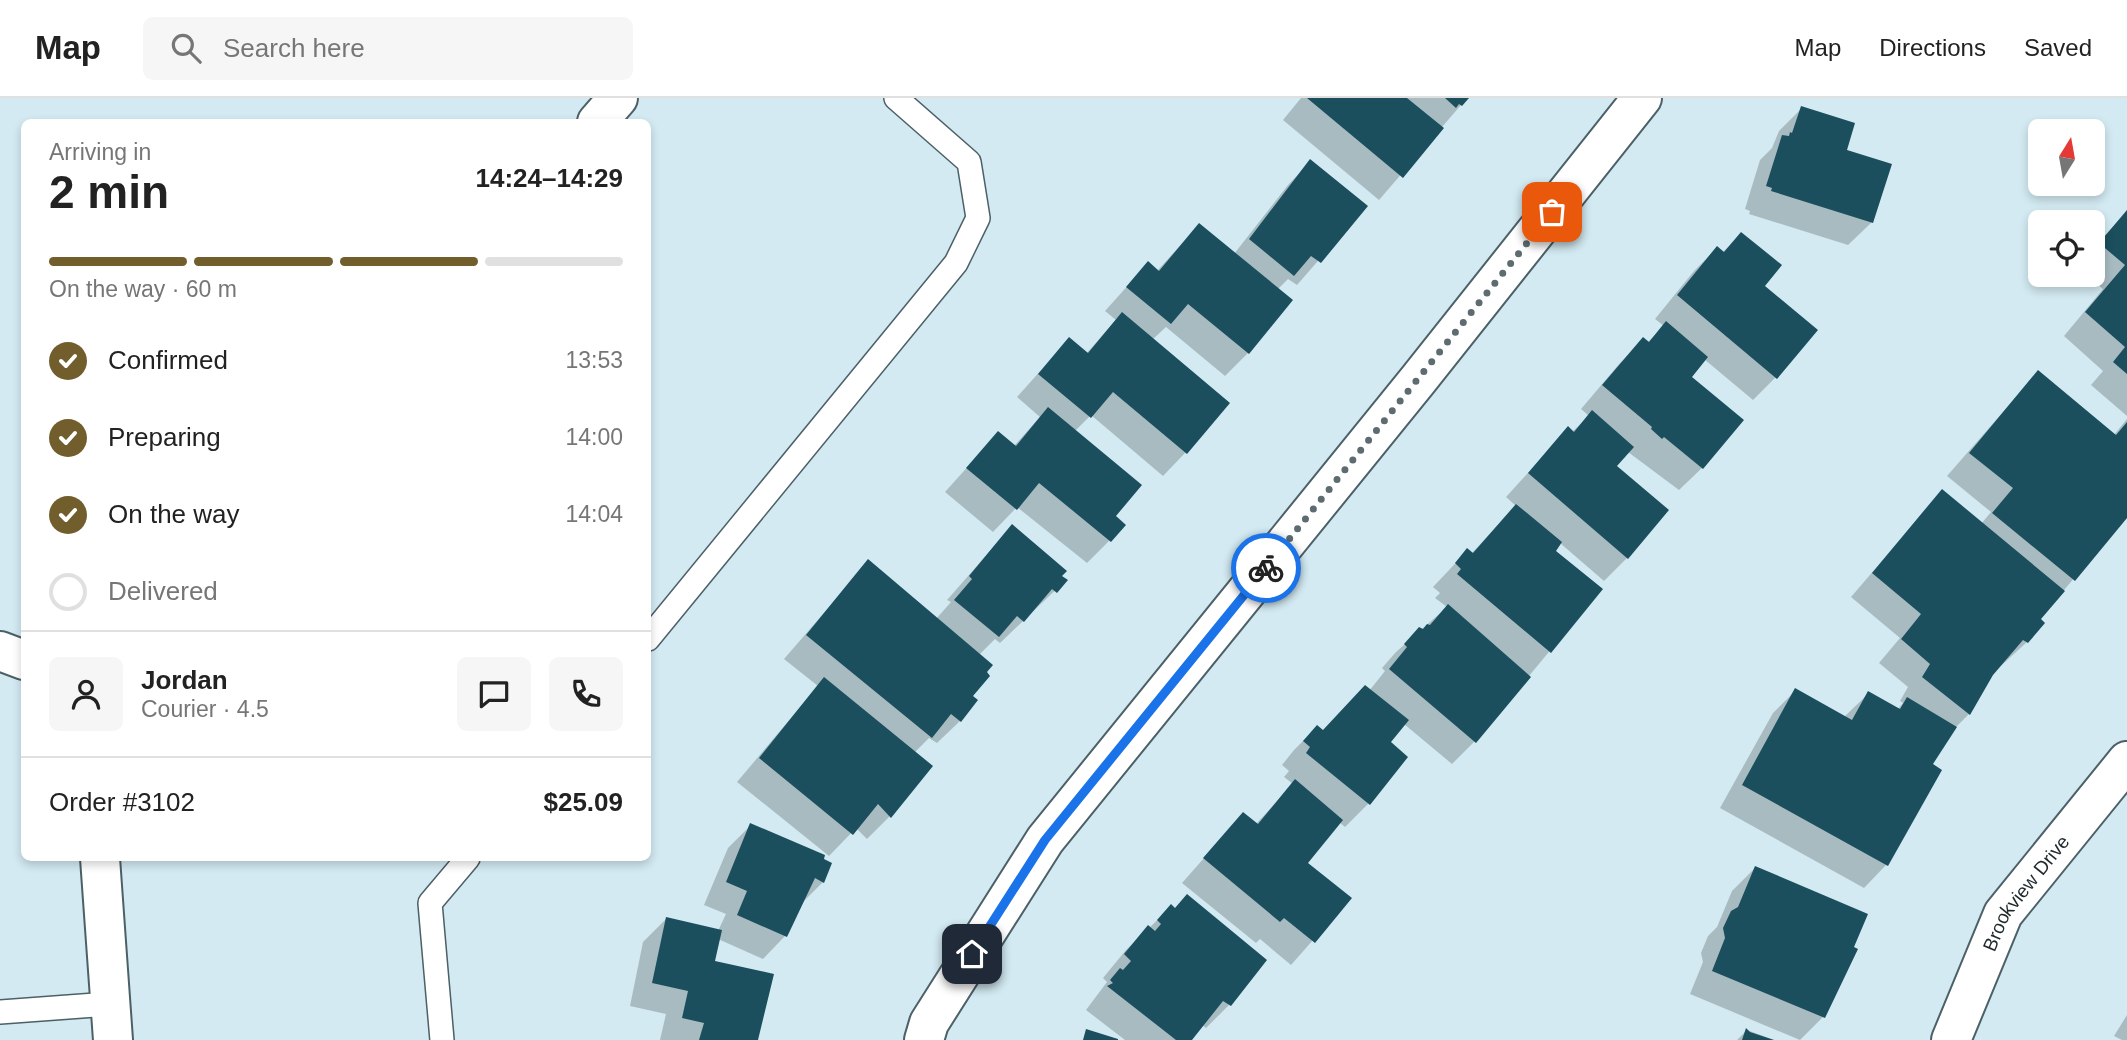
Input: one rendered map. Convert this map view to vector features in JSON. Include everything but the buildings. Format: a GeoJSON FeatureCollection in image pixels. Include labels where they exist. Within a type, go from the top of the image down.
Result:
{"type":"FeatureCollection","features":[{"type":"Feature","properties":{"kind":"street"},"geometry":{"type":"LineString","coordinates":[[600,119],[618,98]]}},
{"type":"Feature","properties":{"kind":"street"},"geometry":{"type":"LineString","coordinates":[[925,1040],[929,1023],[1045,840],[1427,369],[1642,98]]}},
{"type":"Feature","properties":{"kind":"street"},"geometry":{"type":"LineString","coordinates":[[0,652],[21,659]]}},
{"type":"Feature","properties":{"kind":"street","name":"Brookview Drive"},"geometry":{"type":"LineString","coordinates":[[1951,1040],[2003,914],[2127,761]]}},
{"type":"Feature","properties":{"kind":"street"},"geometry":{"type":"LineString","coordinates":[[100,861],[111,1022]]}},
{"type":"Feature","properties":{"kind":"lane"},"geometry":{"type":"LineString","coordinates":[[651,635],[956,263],[978,218],[969,162],[896,98]]}},
{"type":"Feature","properties":{"kind":"lane"},"geometry":{"type":"LineString","coordinates":[[442,1040],[430,904],[466,861]]}},
{"type":"Feature","properties":{"kind":"lane"},"geometry":{"type":"LineString","coordinates":[[0,1012],[111,1022]]}},
{"type":"Feature","properties":{"kind":"way so far"},"geometry":{"type":"LineString","coordinates":[[1266,568],[1552,212]]}},
{"type":"Feature","properties":{"kind":"route"},"geometry":{"type":"LineString","coordinates":[[972,954],[1045,840],[1266,568]]}}]}
